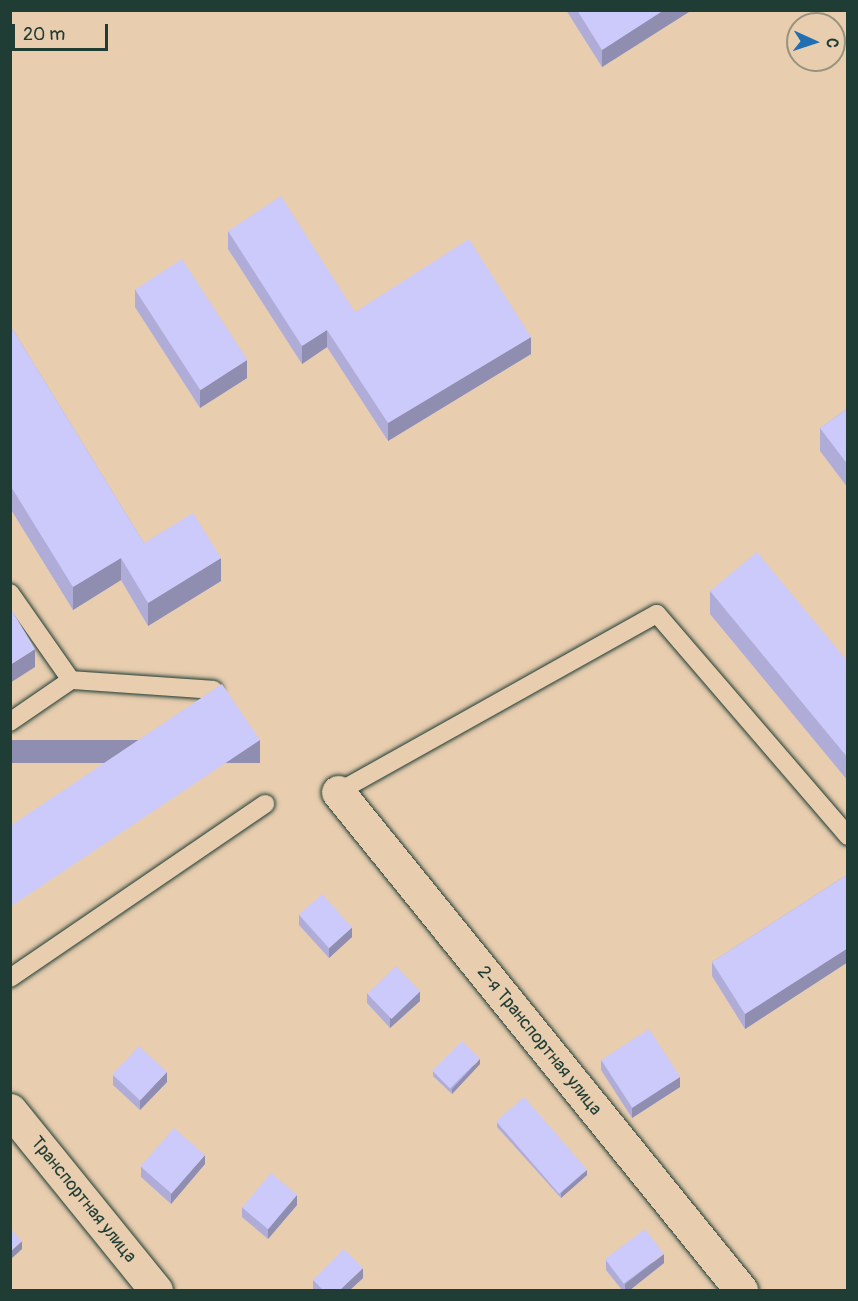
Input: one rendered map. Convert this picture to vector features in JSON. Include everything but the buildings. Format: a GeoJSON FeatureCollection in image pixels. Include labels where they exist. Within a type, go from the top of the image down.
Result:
{"type":"FeatureCollection","features":[{"type":"Feature","properties":{"kind":"street","name":"2-я Транспортная улица"},"geometry":{"type":"LineString","coordinates":[[338,792],[741,1290]]}},
{"type":"Feature","properties":{"kind":"street","name":"Транспортная улица"},"geometry":{"type":"LineString","coordinates":[[10,1110],[156,1290]]}},
{"type":"Feature","properties":{"kind":"lane"},"geometry":{"type":"LineString","coordinates":[[10,593],[71,680]]}},
{"type":"Feature","properties":{"kind":"lane"},"geometry":{"type":"LineString","coordinates":[[338,792],[657,614],[848,836]]}},
{"type":"Feature","properties":{"kind":"lane"},"geometry":{"type":"LineString","coordinates":[[10,722],[71,680],[214,690]]}},
{"type":"Feature","properties":{"kind":"lane"},"geometry":{"type":"LineString","coordinates":[[10,978],[265,804]]}}]}
